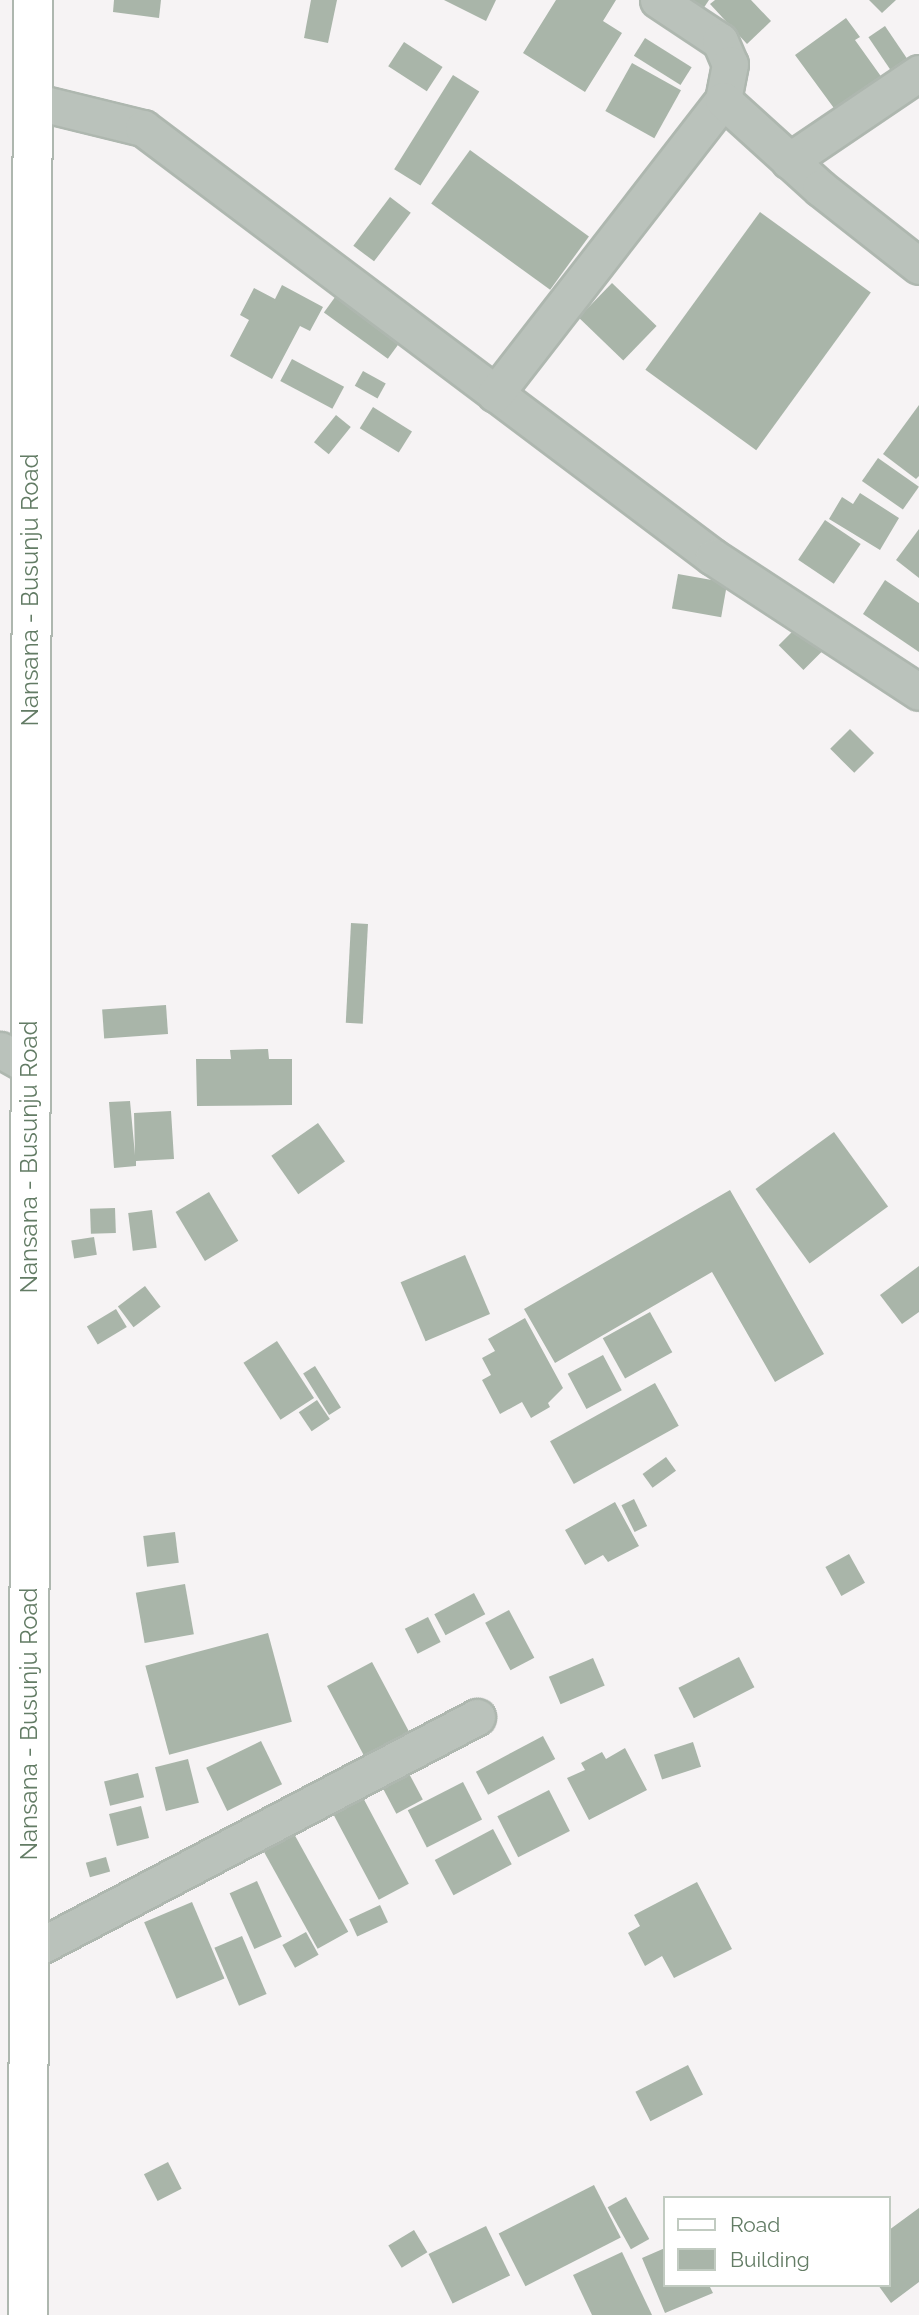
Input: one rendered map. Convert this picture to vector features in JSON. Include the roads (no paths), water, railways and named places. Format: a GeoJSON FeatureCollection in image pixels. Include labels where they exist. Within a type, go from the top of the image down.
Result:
{"type":"FeatureCollection","features":[{"type":"Feature","properties":{"kind":"main road","name":"Nansana - Busunju Road"},"geometry":{"type":"LineString","coordinates":[[28,2315],[29,1952],[14,1058],[33,0]]}},
{"type":"Feature","properties":{"kind":"street"},"geometry":{"type":"LineString","coordinates":[[495,394],[723,100],[730,64],[720,41],[658,0]]}},
{"type":"Feature","properties":{"kind":"street"},"geometry":{"type":"LineString","coordinates":[[789,161],[919,73]]}},
{"type":"Feature","properties":{"kind":"street"},"geometry":{"type":"LineString","coordinates":[[723,100],[789,161],[919,266]]}},
{"type":"Feature","properties":{"kind":"street"},"geometry":{"type":"LineString","coordinates":[[32,102],[143,128],[713,557],[919,692]]}},
{"type":"Feature","properties":{"kind":"street"},"geometry":{"type":"LineString","coordinates":[[29,1952],[477,1717]]}}]}
